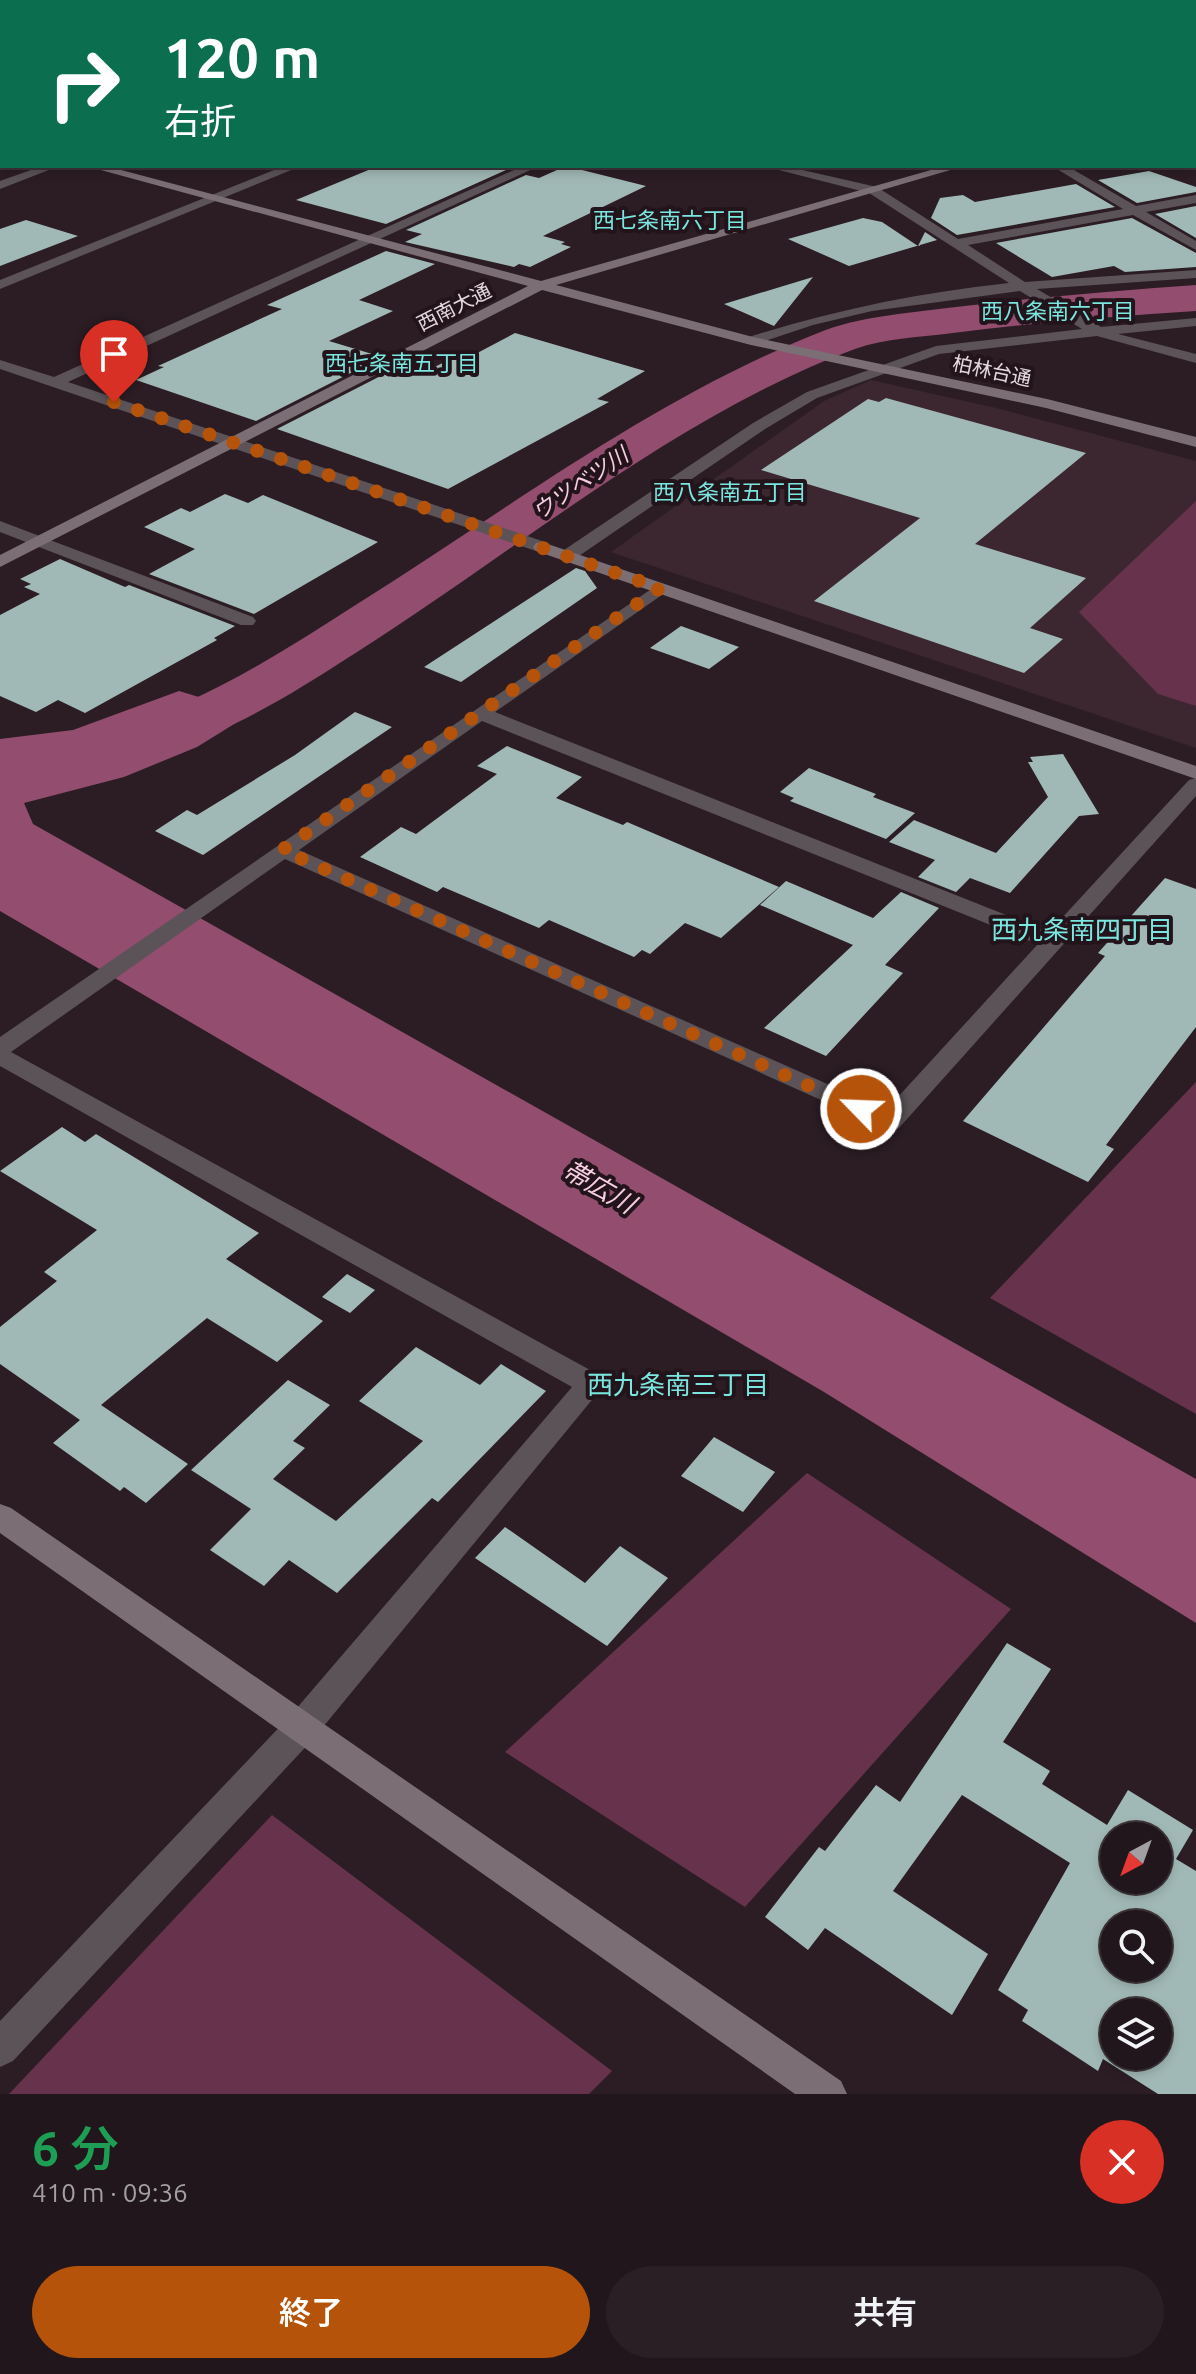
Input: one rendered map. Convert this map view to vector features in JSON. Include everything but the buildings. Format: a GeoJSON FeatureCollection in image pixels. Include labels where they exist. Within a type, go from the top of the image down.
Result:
{"type":"FeatureCollection","features":[{"type":"Feature","properties":{"kind":"street"},"geometry":{"type":"LineString","coordinates":[[0,185],[47,168]]}},
{"type":"Feature","properties":{"kind":"street","name":"柏林台通"},"geometry":{"type":"LineString","coordinates":[[100,168],[751,341],[883,367],[1195,441]]}},
{"type":"Feature","properties":{"kind":"street"},"geometry":{"type":"LineString","coordinates":[[0,285],[290,168]]}},
{"type":"Feature","properties":{"kind":"street"},"geometry":{"type":"LineString","coordinates":[[54,383],[529,168]]}},
{"type":"Feature","properties":{"kind":"street"},"geometry":{"type":"LineString","coordinates":[[778,168],[873,190],[1077,321],[1095,330],[1196,359]]}},
{"type":"Feature","properties":{"kind":"street","name":"西南大通"},"geometry":{"type":"LineString","coordinates":[[0,562],[538,286],[951,168]]}},
{"type":"Feature","properties":{"kind":"street"},"geometry":{"type":"LineString","coordinates":[[1062,168],[1196,246]]}},
{"type":"Feature","properties":{"kind":"street"},"geometry":{"type":"LineString","coordinates":[[958,243],[1196,199]]}},
{"type":"Feature","properties":{"kind":"street"},"geometry":{"type":"LineString","coordinates":[[751,341],[825,317],[873,307],[1196,274]]}},
{"type":"Feature","properties":{"kind":"street"},"geometry":{"type":"LineString","coordinates":[[567,556],[759,426],[812,395],[883,367],[947,348],[1095,330],[1196,322]]}},
{"type":"Feature","properties":{"kind":"street"},"geometry":{"type":"LineString","coordinates":[[0,364],[238,442],[1196,773]]}},
{"type":"Feature","properties":{"kind":"street"},"geometry":{"type":"LineString","coordinates":[[0,526],[247,621]]}},
{"type":"Feature","properties":{"kind":"street"},"geometry":{"type":"LineString","coordinates":[[0,1048],[660,588]]}},
{"type":"Feature","properties":{"kind":"street"},"geometry":{"type":"LineString","coordinates":[[480,713],[1053,942]]}},
{"type":"Feature","properties":{"kind":"street"},"geometry":{"type":"LineString","coordinates":[[282,850],[890,1122],[1196,784]]}},
{"type":"Feature","properties":{"kind":"street"},"geometry":{"type":"LineString","coordinates":[[0,1056],[591,1384],[302,1727],[0,2048]]}},
{"type":"Feature","properties":{"kind":"street"},"geometry":{"type":"LineString","coordinates":[[0,1517],[828,2094]]}},
{"type":"Feature","properties":{"kind":"shaded area"},"geometry":{"type":"Polygon","coordinates":[[[871,380],[996,408],[1196,461],[1196,748],[611,552],[824,401],[871,380]]]}},
{"type":"Feature","properties":{"kind":"shaded area"},"geometry":{"type":"Polygon","coordinates":[[[1196,501],[1196,706],[1158,694],[1079,612],[1196,501]]]}},
{"type":"Feature","properties":{"kind":"shaded area"},"geometry":{"type":"Polygon","coordinates":[[[1196,1082],[1196,1414],[990,1298],[1196,1082]]]}},
{"type":"Feature","properties":{"kind":"shaded area"},"geometry":{"type":"Polygon","coordinates":[[[807,1473],[1011,1609],[745,1907],[505,1752],[807,1473]]]}},
{"type":"Feature","properties":{"kind":"shaded area"},"geometry":{"type":"Polygon","coordinates":[[[272,1815],[612,2071],[589,2094],[9,2094],[272,1815]]]}},
{"type":"Feature","properties":{"kind":"water","name":"帯広川"},"geometry":{"type":"Polygon","coordinates":[[[179,691],[252,713],[197,747],[124,777],[24,803],[33,824],[1196,1479],[1196,1623],[824,1392],[0,911],[0,739],[73,730],[179,691]]]}},
{"type":"Feature","properties":{"kind":"waterway","name":"ウツベツ川"},"geometry":{"type":"LineString","coordinates":[[0,775],[120,747],[232,703],[411,594],[648,437],[771,369],[836,341],[874,331],[972,318],[1196,298]]}},
{"type":"Feature","properties":{"kind":"district","name":"西七条南六丁目"},"geometry":{"type":"Point","coordinates":[670,220]}},
{"type":"Feature","properties":{"kind":"district","name":"西八条南六丁目"},"geometry":{"type":"Point","coordinates":[1058,311]}},
{"type":"Feature","properties":{"kind":"district","name":"西七条南五丁目"},"geometry":{"type":"Point","coordinates":[402,363]}},
{"type":"Feature","properties":{"kind":"district","name":"西八条南五丁目"},"geometry":{"type":"Point","coordinates":[730,492]}},
{"type":"Feature","properties":{"kind":"district","name":"西九条南四丁目"},"geometry":{"type":"Point","coordinates":[1082,930]}},
{"type":"Feature","properties":{"kind":"district","name":"西九条南三丁目"},"geometry":{"type":"Point","coordinates":[678,1385]}},
{"type":"Feature","properties":{"kind":"route"},"geometry":{"type":"LineString","coordinates":[[114,402],[660,588],[282,850],[861,1109]]}}]}
